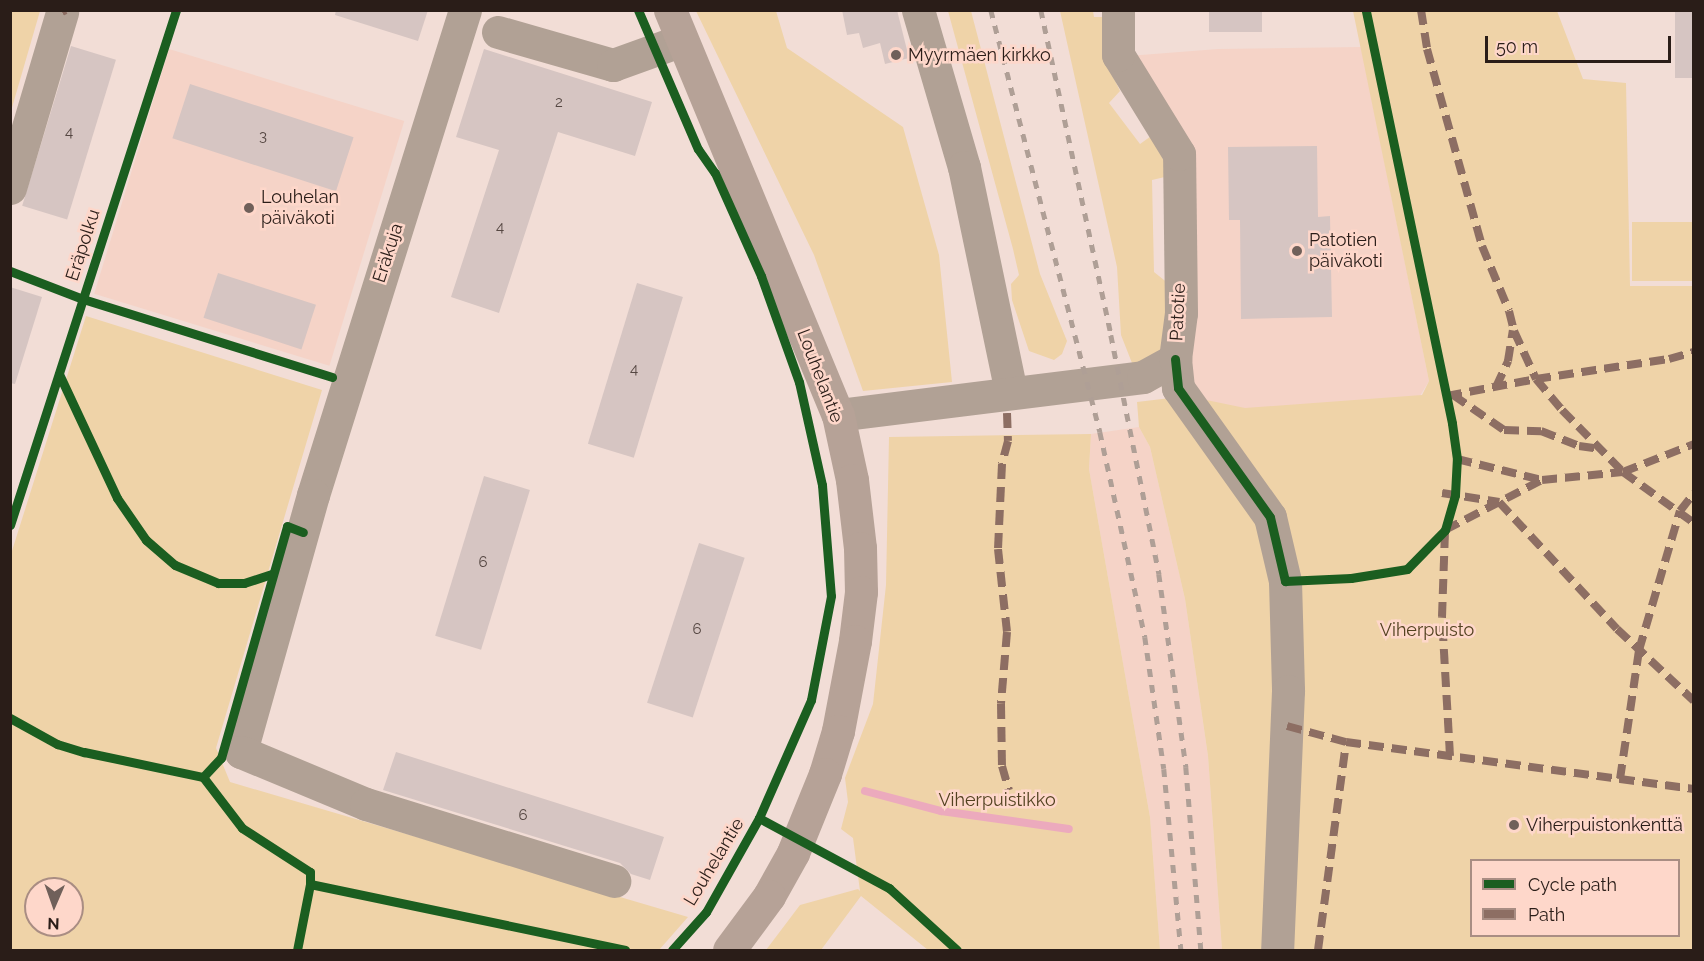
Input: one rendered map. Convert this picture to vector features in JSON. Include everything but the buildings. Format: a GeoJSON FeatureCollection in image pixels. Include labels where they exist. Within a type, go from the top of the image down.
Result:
{"type":"FeatureCollection","features":[{"type":"Feature","properties":{"kind":"main road","name":"Louhelantie"},"geometry":{"type":"LineString","coordinates":[[672,18],[838,415],[852,480],[860,548],[861,592],[849,681],[838,731],[808,820],[793,853],[769,896],[729,951]]}},
{"type":"Feature","properties":{"kind":"street","name":"Eräkuja"},"geometry":{"type":"LineString","coordinates":[[465,10],[313,495],[241,752],[366,804],[614,881]]}},
{"type":"Feature","properties":{"kind":"street"},"geometry":{"type":"LineString","coordinates":[[918,10],[964,167],[1011,392]]}},
{"type":"Feature","properties":{"kind":"street","name":"Patotie"},"geometry":{"type":"LineString","coordinates":[[838,415],[1143,377],[1175,358],[1181,313],[1179,154],[1118,55],[1118,10]]}},
{"type":"Feature","properties":{"kind":"street"},"geometry":{"type":"LineString","coordinates":[[10,188],[62,12]]}},
{"type":"Feature","properties":{"kind":"street"},"geometry":{"type":"LineString","coordinates":[[498,32],[613,65],[626,63],[672,18]]}},
{"type":"Feature","properties":{"kind":"street"},"geometry":{"type":"LineString","coordinates":[[1175,358],[1178,388],[1270,517],[1285,581],[1288,691],[1278,951]]}},
{"type":"Feature","properties":{"kind":"shaded area","name":"Patotien päiväkoti"},"geometry":{"type":"Polygon","coordinates":[[[1361,47],[1429,381],[1418,399],[1288,462],[1187,396],[1195,155],[1128,56],[1218,49],[1361,47]]]}},
{"type":"Feature","properties":{"kind":"shaded area","name":"Louhelan päiväkoti"},"geometry":{"type":"Polygon","coordinates":[[[169,49],[404,121],[329,366],[94,294],[169,49]]]}},
{"type":"Feature","properties":{"kind":"shaded area"},"geometry":{"type":"Polygon","coordinates":[[[1139,427],[1150,447],[1185,599],[1208,756],[1222,950],[1160,950],[1150,817],[1089,469],[1091,434],[1139,427]]]}},
{"type":"Feature","properties":{"kind":"green space"},"geometry":{"type":"Polygon","coordinates":[[[10,11],[40,11],[11,111],[10,11]]]}},
{"type":"Feature","properties":{"kind":"green space"},"geometry":{"type":"Polygon","coordinates":[[[696,11],[776,11],[787,48],[903,127],[939,255],[952,382],[863,391],[814,255],[696,11]]]}},
{"type":"Feature","properties":{"kind":"green space"},"geometry":{"type":"Polygon","coordinates":[[[948,11],[971,11],[1040,274],[1067,341],[1062,354],[1054,360],[1029,351],[1012,300],[1011,284],[1019,275],[948,11]]]}},
{"type":"Feature","properties":{"kind":"green space"},"geometry":{"type":"Polygon","coordinates":[[[1060,11],[1093,11],[1094,17],[1109,17],[1109,68],[1120,91],[1109,103],[1140,144],[1154,134],[1169,176],[1152,180],[1154,272],[1169,284],[1160,359],[1132,363],[1121,335],[1117,267],[1060,11]]]}},
{"type":"Feature","properties":{"kind":"green space","name":"Viherpuisto"},"geometry":{"type":"Polygon","coordinates":[[[1353,11],[1557,11],[1583,79],[1626,83],[1630,286],[1693,286],[1693,950],[1222,950],[1208,756],[1185,599],[1150,447],[1139,427],[1137,402],[1187,396],[1245,408],[1422,395],[1429,381],[1353,11]]]}},
{"type":"Feature","properties":{"kind":"green space"},"geometry":{"type":"Polygon","coordinates":[[[1632,222],[1693,222],[1693,281],[1632,281],[1632,222]]]}},
{"type":"Feature","properties":{"kind":"green space"},"geometry":{"type":"Polygon","coordinates":[[[86,316],[322,390],[216,748],[230,782],[688,917],[659,950],[11,950],[11,554],[86,316]]]}},
{"type":"Feature","properties":{"kind":"green space","name":"Viherpuistikko"},"geometry":{"type":"Polygon","coordinates":[[[1091,434],[1089,469],[1150,817],[1160,950],[928,950],[861,896],[821,950],[766,950],[800,905],[858,889],[860,891],[853,838],[841,829],[848,802],[845,778],[873,704],[886,585],[889,437],[1091,434]]]}},
{"type":"Feature","properties":{"kind":"waterway"},"geometry":{"type":"LineString","coordinates":[[865,791],[941,811],[1069,829]]}},
{"type":"Feature","properties":{"kind":"railway"},"geometry":{"type":"LineString","coordinates":[[991,10],[1100,432],[1145,637],[1164,769],[1181,950]]}},
{"type":"Feature","properties":{"kind":"railway"},"geometry":{"type":"LineString","coordinates":[[1041,10],[1111,335],[1159,574],[1186,767],[1201,950]]}},
{"type":"Feature","properties":{"kind":"marked path"},"geometry":{"type":"LineString","coordinates":[[62,12],[66,10]]}},
{"type":"Feature","properties":{"kind":"marked path"},"geometry":{"type":"LineString","coordinates":[[1421,10],[1427,49],[1482,246],[1509,311],[1514,331],[1536,379],[1562,410],[1623,472],[1694,523]]}},
{"type":"Feature","properties":{"kind":"marked path"},"geometry":{"type":"LineString","coordinates":[[1496,387],[1508,361],[1513,330]]}},
{"type":"Feature","properties":{"kind":"marked path"},"geometry":{"type":"LineString","coordinates":[[1447,396],[1536,379],[1669,359],[1694,352]]}},
{"type":"Feature","properties":{"kind":"marked path"},"geometry":{"type":"LineString","coordinates":[[1453,395],[1504,430],[1541,431],[1579,446],[1601,449]]}},
{"type":"Feature","properties":{"kind":"marked path"},"geometry":{"type":"LineString","coordinates":[[1007,413],[1008,441],[1002,464],[998,549],[1007,632],[1001,704],[1002,766],[1009,790]]}},
{"type":"Feature","properties":{"kind":"marked path"},"geometry":{"type":"LineString","coordinates":[[1450,756],[1442,617],[1445,530],[1542,480],[1623,472],[1694,444]]}},
{"type":"Feature","properties":{"kind":"marked path"},"geometry":{"type":"LineString","coordinates":[[1457,459],[1542,480]]}},
{"type":"Feature","properties":{"kind":"marked path"},"geometry":{"type":"LineString","coordinates":[[1442,493],[1499,502],[1617,629],[1694,701]]}},
{"type":"Feature","properties":{"kind":"marked path"},"geometry":{"type":"LineString","coordinates":[[1620,779],[1639,650],[1680,511],[1694,493]]}},
{"type":"Feature","properties":{"kind":"marked path"},"geometry":{"type":"LineString","coordinates":[[1287,726],[1346,742]]}},
{"type":"Feature","properties":{"kind":"marked path"},"geometry":{"type":"LineString","coordinates":[[1318,950],[1346,742],[1694,789]]}},
{"type":"Feature","properties":{"kind":"cycle path","name":"Eräpolku"},"geometry":{"type":"LineString","coordinates":[[10,525],[176,10]]}},
{"type":"Feature","properties":{"kind":"cycle path"},"geometry":{"type":"LineString","coordinates":[[638,10],[698,149],[715,173],[761,276],[799,382],[822,485],[831,596],[811,700],[759,818],[706,912],[672,950]]}},
{"type":"Feature","properties":{"kind":"cycle path"},"geometry":{"type":"LineString","coordinates":[[1175,359],[1178,388],[1270,517],[1285,581],[1351,578],[1407,569],[1445,530],[1455,495],[1457,459],[1452,423],[1366,10]]}},
{"type":"Feature","properties":{"kind":"cycle path"},"geometry":{"type":"LineString","coordinates":[[10,271],[83,299],[332,377]]}},
{"type":"Feature","properties":{"kind":"cycle path"},"geometry":{"type":"LineString","coordinates":[[59,374],[117,498],[146,540],[175,565],[218,583],[244,583],[272,574]]}},
{"type":"Feature","properties":{"kind":"cycle path"},"geometry":{"type":"LineString","coordinates":[[203,777],[221,758],[287,526],[303,532]]}},
{"type":"Feature","properties":{"kind":"cycle path"},"geometry":{"type":"LineString","coordinates":[[10,718],[57,744],[84,752],[203,777],[242,828],[310,872],[310,884],[297,950]]}},
{"type":"Feature","properties":{"kind":"cycle path"},"geometry":{"type":"LineString","coordinates":[[759,818],[889,888],[957,950]]}},
{"type":"Feature","properties":{"kind":"cycle path"},"geometry":{"type":"LineString","coordinates":[[310,884],[625,950]]}},
{"type":"Feature","properties":{"kind":"place","name":"Myyrmäen kirkko"},"geometry":{"type":"Point","coordinates":[896,55]}},
{"type":"Feature","properties":{"kind":"place","name":"Louhelan päiväkoti"},"geometry":{"type":"Point","coordinates":[249,208]}},
{"type":"Feature","properties":{"kind":"place","name":"Patotien päiväkoti"},"geometry":{"type":"Point","coordinates":[1297,251]}},
{"type":"Feature","properties":{"kind":"place","name":"Viherpuistonkenttä"},"geometry":{"type":"Point","coordinates":[1514,825]}}]}
